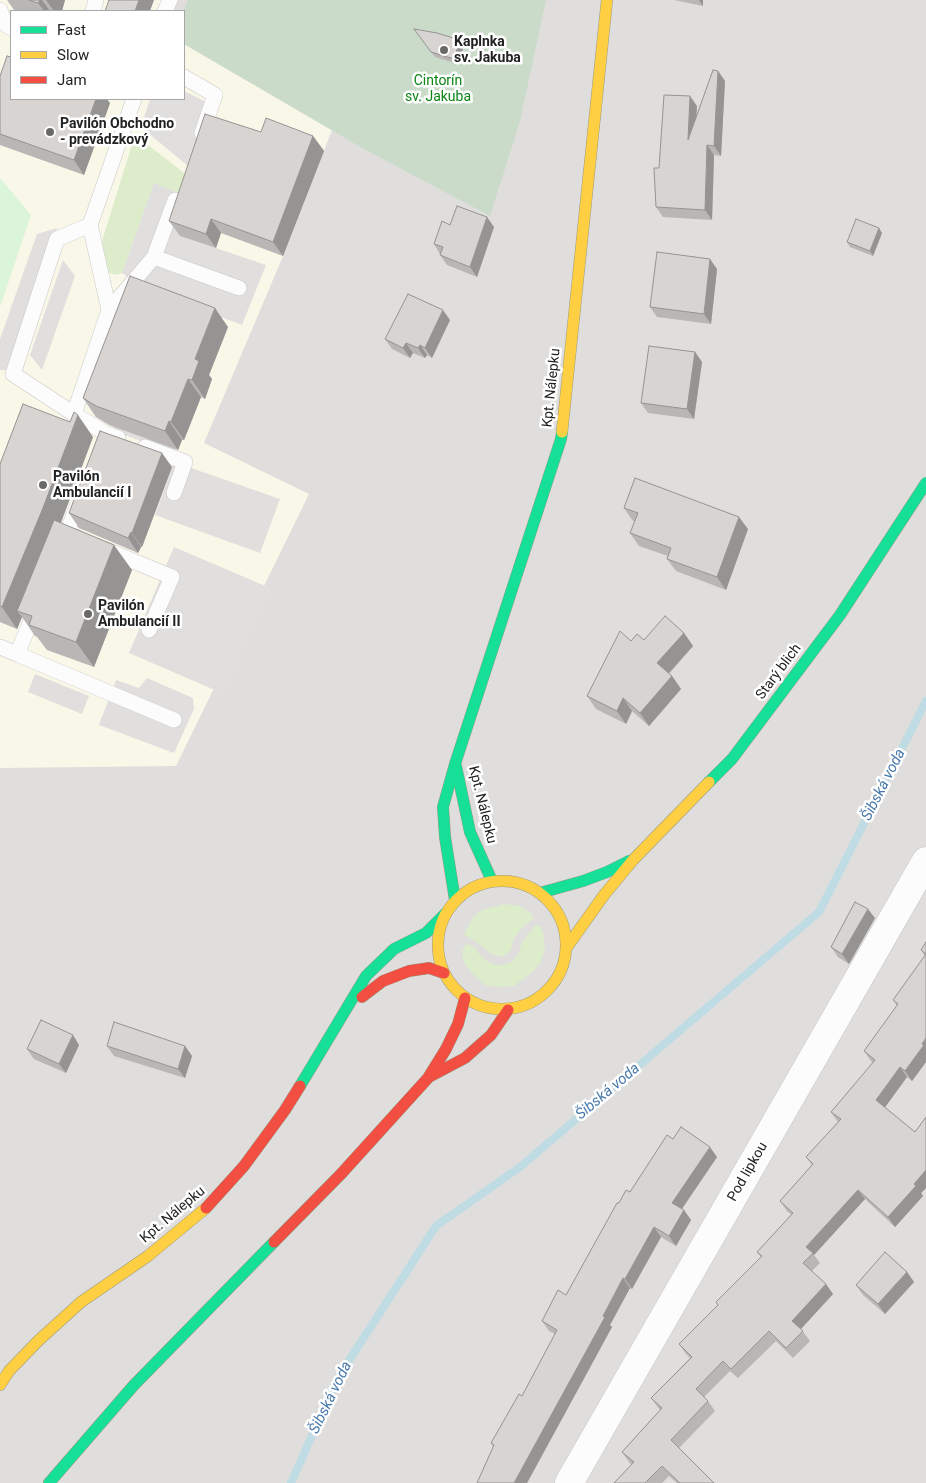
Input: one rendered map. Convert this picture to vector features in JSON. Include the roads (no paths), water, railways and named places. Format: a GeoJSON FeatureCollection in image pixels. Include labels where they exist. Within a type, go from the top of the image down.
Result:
{"type":"FeatureCollection","features":[{"type":"Feature","properties":{"kind":"main road","name":"Kpt. Nálepku"},"geometry":{"type":"LineString","coordinates":[[455,900],[445,837],[443,807],[455,764],[561,439],[607,0]]}},
{"type":"Feature","properties":{"kind":"main road","name":"Starý blich"},"geometry":{"type":"LineString","coordinates":[[567,948],[604,896],[633,860],[732,759],[840,615],[926,483]]}},
{"type":"Feature","properties":{"kind":"main road","name":"Kpt. Nálepku"},"geometry":{"type":"LineString","coordinates":[[455,764],[470,832],[492,881]]}},
{"type":"Feature","properties":{"kind":"main road","name":"Starý blich"},"geometry":{"type":"LineString","coordinates":[[540,893],[583,881],[633,860]]}},
{"type":"Feature","properties":{"kind":"main road"},"geometry":{"type":"LineString","coordinates":[[492,881],[509,881],[525,885],[540,893],[555,908],[565,927],[567,948],[564,966],[555,983],[534,1001],[508,1010],[492,1009],[478,1005],[465,998],[453,987],[444,973],[438,953],[439,932],[446,913],[455,900],[466,891],[492,881]]}},
{"type":"Feature","properties":{"kind":"main road","name":"Kpt. Nálepku"},"geometry":{"type":"LineString","coordinates":[[0,1385],[9,1371],[38,1341],[81,1302],[148,1256],[212,1204],[244,1166],[285,1110],[366,976],[394,949],[426,933],[446,913]]}},
{"type":"Feature","properties":{"kind":"main road","name":"Kpt. Nálepku"},"geometry":{"type":"LineString","coordinates":[[345,1010],[383,981],[409,971],[429,968],[444,973]]}},
{"type":"Feature","properties":{"kind":"main road"},"geometry":{"type":"LineString","coordinates":[[49,1483],[134,1385],[341,1174],[428,1078],[446,1049],[458,1024],[465,998]]}},
{"type":"Feature","properties":{"kind":"main road"},"geometry":{"type":"LineString","coordinates":[[428,1078],[465,1058],[491,1035],[508,1010]]}},
{"type":"Feature","properties":{"kind":"street","name":"Pod lipkou"},"geometry":{"type":"LineString","coordinates":[[569,1483],[926,861]]}},
{"type":"Feature","properties":{"kind":"lane"},"geometry":{"type":"LineString","coordinates":[[0,10],[6,25],[10,27]]}},
{"type":"Feature","properties":{"kind":"lane"},"geometry":{"type":"LineString","coordinates":[[185,78],[215,95],[200,140]]}},
{"type":"Feature","properties":{"kind":"lane"},"geometry":{"type":"LineString","coordinates":[[109,310],[90,225],[134,100]]}},
{"type":"Feature","properties":{"kind":"lane"},"geometry":{"type":"LineString","coordinates":[[74,414],[109,310],[154,257],[175,200]]}},
{"type":"Feature","properties":{"kind":"lane"},"geometry":{"type":"LineString","coordinates":[[90,225],[57,239],[13,374],[74,414],[103,437],[185,462],[174,493]]}},
{"type":"Feature","properties":{"kind":"lane"},"geometry":{"type":"LineString","coordinates":[[154,257],[240,288]]}},
{"type":"Feature","properties":{"kind":"lane"},"geometry":{"type":"LineString","coordinates":[[60,550],[84,488]]}},
{"type":"Feature","properties":{"kind":"lane"},"geometry":{"type":"LineString","coordinates":[[67,533],[172,577],[149,630]]}},
{"type":"Feature","properties":{"kind":"lane"},"geometry":{"type":"LineString","coordinates":[[18,654],[42,594]]}},
{"type":"Feature","properties":{"kind":"lane"},"geometry":{"type":"LineString","coordinates":[[0,647],[174,720]]}},
{"type":"Feature","properties":{"kind":"waterway","name":"Šibská voda"},"geometry":{"type":"LineString","coordinates":[[291,1483],[337,1379],[436,1226],[520,1167],[819,912],[926,701]]}},
{"type":"Feature","properties":{"kind":"place","name":"Kaplnka sv. Jakuba"},"geometry":{"type":"Point","coordinates":[444,50]}},
{"type":"Feature","properties":{"kind":"place","name":"Pavilón Obchodno - prevádzkový"},"geometry":{"type":"Point","coordinates":[50,132]}},
{"type":"Feature","properties":{"kind":"place","name":"Pavilón Ambulancií I"},"geometry":{"type":"Point","coordinates":[43,485]}},
{"type":"Feature","properties":{"kind":"place","name":"Pavilón Ambulancií II"},"geometry":{"type":"Point","coordinates":[88,614]}},
{"type":"Feature","properties":{"kind":"park label","name":"Cintorín sv. Jakuba"},"geometry":{"type":"Point","coordinates":[438,89]}}]}
